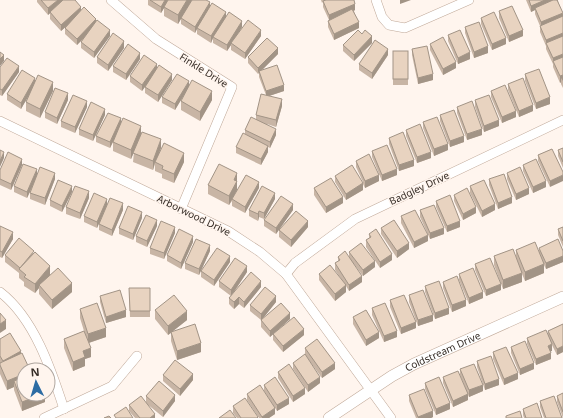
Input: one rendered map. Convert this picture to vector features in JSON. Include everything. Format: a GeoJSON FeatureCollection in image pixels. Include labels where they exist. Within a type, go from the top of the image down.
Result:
{"type":"FeatureCollection","features":[{"type":"Feature","properties":{"kind":"street","name":"Finkle Drive"},"geometry":{"type":"LineString","coordinates":[[110,0],[156,39],[232,87],[181,209]]}},
{"type":"Feature","properties":{"kind":"street"},"geometry":{"type":"LineString","coordinates":[[376,0],[382,17],[389,25],[405,28],[468,0]]}},
{"type":"Feature","properties":{"kind":"street","name":"Badgley Drive"},"geometry":{"type":"LineString","coordinates":[[286,274],[295,263],[355,219],[563,120]]}},
{"type":"Feature","properties":{"kind":"street","name":"Arborwood Drive"},"geometry":{"type":"LineString","coordinates":[[0,121],[228,231],[260,252],[286,274],[391,418]]}},
{"type":"Feature","properties":{"kind":"street"},"geometry":{"type":"LineString","coordinates":[[0,292],[30,327],[49,367],[64,409]]}},
{"type":"Feature","properties":{"kind":"street","name":"Coldstream Drive"},"geometry":{"type":"LineString","coordinates":[[329,418],[414,364],[563,297]]}},
{"type":"Feature","properties":{"kind":"street"},"geometry":{"type":"LineString","coordinates":[[44,418],[112,386],[137,356]]}},
{"type":"Feature","properties":{"kind":"building"},"geometry":{"type":"Polygon","coordinates":[[[41,0],[58,0],[48,8],[41,0]]]}},
{"type":"Feature","properties":{"kind":"building"},"geometry":{"type":"Polygon","coordinates":[[[63,0],[75,0],[81,7],[61,25],[50,12],[63,0]]]}},
{"type":"Feature","properties":{"kind":"building"},"geometry":{"type":"Polygon","coordinates":[[[150,0],[165,0],[161,7],[150,0]]]}},
{"type":"Feature","properties":{"kind":"building"},"geometry":{"type":"Polygon","coordinates":[[[168,0],[187,0],[178,15],[164,7],[168,0]]]}},
{"type":"Feature","properties":{"kind":"building"},"geometry":{"type":"Polygon","coordinates":[[[192,0],[206,0],[210,2],[195,27],[181,18],[192,0]]]}},
{"type":"Feature","properties":{"kind":"building"},"geometry":{"type":"Polygon","coordinates":[[[354,0],[355,4],[329,15],[323,1],[354,0]]]}},
{"type":"Feature","properties":{"kind":"building"},"geometry":{"type":"Polygon","coordinates":[[[529,0],[545,0],[531,6],[529,0]]]}},
{"type":"Feature","properties":{"kind":"building"},"geometry":{"type":"Polygon","coordinates":[[[553,0],[557,0],[563,13],[541,22],[535,8],[553,0]]]}},
{"type":"Feature","properties":{"kind":"building"},"geometry":{"type":"Polygon","coordinates":[[[212,3],[226,12],[211,36],[197,28],[212,3]]]}},
{"type":"Feature","properties":{"kind":"building"},"geometry":{"type":"Polygon","coordinates":[[[512,6],[523,30],[509,36],[499,11],[512,6]]]}},
{"type":"Feature","properties":{"kind":"building"},"geometry":{"type":"Polygon","coordinates":[[[84,7],[96,19],[77,39],[65,28],[84,7]]]}},
{"type":"Feature","properties":{"kind":"building"},"geometry":{"type":"Polygon","coordinates":[[[352,9],[359,22],[334,34],[328,21],[352,9]]]}},
{"type":"Feature","properties":{"kind":"building"},"geometry":{"type":"Polygon","coordinates":[[[229,12],[242,21],[227,45],[213,37],[229,12]]]}},
{"type":"Feature","properties":{"kind":"building"},"geometry":{"type":"Polygon","coordinates":[[[494,12],[506,38],[492,44],[481,18],[494,12]]]}},
{"type":"Feature","properties":{"kind":"building"},"geometry":{"type":"Polygon","coordinates":[[[563,16],[563,33],[546,40],[540,26],[563,16]]]}},
{"type":"Feature","properties":{"kind":"building"},"geometry":{"type":"Polygon","coordinates":[[[97,20],[110,30],[94,52],[81,42],[97,20]]]}},
{"type":"Feature","properties":{"kind":"building"},"geometry":{"type":"Polygon","coordinates":[[[248,20],[261,30],[245,53],[231,43],[248,20]]]}},
{"type":"Feature","properties":{"kind":"building"},"geometry":{"type":"Polygon","coordinates":[[[479,22],[488,46],[474,52],[465,27],[479,22]]]}},
{"type":"Feature","properties":{"kind":"building"},"geometry":{"type":"Polygon","coordinates":[[[358,30],[362,34],[365,30],[372,36],[354,55],[343,45],[358,30]]]}},
{"type":"Feature","properties":{"kind":"building"},"geometry":{"type":"Polygon","coordinates":[[[460,30],[470,52],[458,58],[448,35],[460,30]]]}},
{"type":"Feature","properties":{"kind":"building"},"geometry":{"type":"Polygon","coordinates":[[[113,33],[124,41],[108,65],[97,57],[113,33]]]}},
{"type":"Feature","properties":{"kind":"building"},"geometry":{"type":"Polygon","coordinates":[[[563,36],[563,54],[553,58],[546,43],[563,36]]]}},
{"type":"Feature","properties":{"kind":"building"},"geometry":{"type":"Polygon","coordinates":[[[443,37],[456,62],[443,69],[430,44],[443,37]]]}},
{"type":"Feature","properties":{"kind":"building"},"geometry":{"type":"Polygon","coordinates":[[[267,38],[278,48],[258,68],[248,57],[267,38]]]}},
{"type":"Feature","properties":{"kind":"building"},"geometry":{"type":"Polygon","coordinates":[[[375,40],[388,49],[372,73],[359,64],[375,40]]]}},
{"type":"Feature","properties":{"kind":"building"},"geometry":{"type":"Polygon","coordinates":[[[128,44],[140,53],[126,74],[113,66],[128,44]]]}},
{"type":"Feature","properties":{"kind":"building"},"geometry":{"type":"Polygon","coordinates":[[[427,46],[433,74],[418,78],[412,49],[427,46]]]}},
{"type":"Feature","properties":{"kind":"building"},"geometry":{"type":"Polygon","coordinates":[[[393,51],[408,51],[408,79],[393,79],[393,51]]]}},
{"type":"Feature","properties":{"kind":"building"},"geometry":{"type":"Polygon","coordinates":[[[0,52],[4,55],[0,59],[0,52]]]}},
{"type":"Feature","properties":{"kind":"building"},"geometry":{"type":"Polygon","coordinates":[[[144,55],[157,64],[142,85],[130,76],[144,55]]]}},
{"type":"Feature","properties":{"kind":"building"},"geometry":{"type":"Polygon","coordinates":[[[563,57],[563,75],[560,76],[553,61],[563,57]]]}},
{"type":"Feature","properties":{"kind":"building"},"geometry":{"type":"Polygon","coordinates":[[[7,58],[19,66],[2,90],[0,89],[0,67],[7,58]]]}},
{"type":"Feature","properties":{"kind":"building"},"geometry":{"type":"Polygon","coordinates":[[[159,65],[172,74],[158,95],[145,87],[159,65]]]}},
{"type":"Feature","properties":{"kind":"building"},"geometry":{"type":"Polygon","coordinates":[[[277,65],[284,85],[266,91],[259,71],[277,65]]]}},
{"type":"Feature","properties":{"kind":"building"},"geometry":{"type":"Polygon","coordinates":[[[539,69],[550,97],[536,103],[525,74],[539,69]]]}},
{"type":"Feature","properties":{"kind":"building"},"geometry":{"type":"Polygon","coordinates":[[[22,70],[35,78],[21,103],[7,94],[22,70]]]}},
{"type":"Feature","properties":{"kind":"building"},"geometry":{"type":"Polygon","coordinates":[[[177,74],[189,81],[175,104],[162,97],[177,74]]]}},
{"type":"Feature","properties":{"kind":"building"},"geometry":{"type":"Polygon","coordinates":[[[38,75],[53,82],[40,109],[26,102],[38,75]]]}},
{"type":"Feature","properties":{"kind":"building"},"geometry":{"type":"Polygon","coordinates":[[[523,78],[533,105],[519,111],[508,84],[523,78]]]}},
{"type":"Feature","properties":{"kind":"building"},"geometry":{"type":"Polygon","coordinates":[[[192,80],[212,91],[200,112],[181,101],[192,80]]]}},
{"type":"Feature","properties":{"kind":"building"},"geometry":{"type":"Polygon","coordinates":[[[505,85],[516,111],[502,117],[491,91],[505,85]]]}},
{"type":"Feature","properties":{"kind":"building"},"geometry":{"type":"Polygon","coordinates":[[[55,88],[68,93],[57,118],[45,112],[55,88]]]}},
{"type":"Feature","properties":{"kind":"building"},"geometry":{"type":"Polygon","coordinates":[[[261,94],[282,99],[276,120],[256,115],[261,94]]]}},
{"type":"Feature","properties":{"kind":"building"},"geometry":{"type":"Polygon","coordinates":[[[73,95],[87,101],[75,127],[61,121],[73,95]]]}},
{"type":"Feature","properties":{"kind":"building"},"geometry":{"type":"Polygon","coordinates":[[[489,95],[499,120],[484,126],[475,100],[489,95]]]}},
{"type":"Feature","properties":{"kind":"building"},"geometry":{"type":"Polygon","coordinates":[[[472,101],[482,129],[467,134],[457,107],[472,101]]]}},
{"type":"Feature","properties":{"kind":"building"},"geometry":{"type":"Polygon","coordinates":[[[91,102],[105,109],[93,135],[79,129],[91,102]]]}},
{"type":"Feature","properties":{"kind":"building"},"geometry":{"type":"Polygon","coordinates":[[[454,110],[464,136],[450,141],[440,115],[454,110]]]}},
{"type":"Feature","properties":{"kind":"building"},"geometry":{"type":"Polygon","coordinates":[[[108,113],[121,118],[110,142],[96,136],[108,113]]]}},
{"type":"Feature","properties":{"kind":"building"},"geometry":{"type":"Polygon","coordinates":[[[251,117],[276,129],[270,142],[245,130],[251,117]]]}},
{"type":"Feature","properties":{"kind":"building"},"geometry":{"type":"Polygon","coordinates":[[[437,117],[448,144],[434,149],[423,122],[437,117]]]}},
{"type":"Feature","properties":{"kind":"building"},"geometry":{"type":"Polygon","coordinates":[[[123,118],[141,126],[131,150],[113,142],[123,118]]]}},
{"type":"Feature","properties":{"kind":"building"},"geometry":{"type":"Polygon","coordinates":[[[420,124],[431,152],[417,157],[406,130],[420,124]]]}},
{"type":"Feature","properties":{"kind":"building"},"geometry":{"type":"Polygon","coordinates":[[[142,132],[161,139],[153,161],[133,153],[142,132]]]}},
{"type":"Feature","properties":{"kind":"building"},"geometry":{"type":"Polygon","coordinates":[[[403,132],[414,160],[399,165],[389,138],[403,132]]]}},
{"type":"Feature","properties":{"kind":"building"},"geometry":{"type":"Polygon","coordinates":[[[243,133],[268,146],[261,159],[236,147],[243,133]]]}},
{"type":"Feature","properties":{"kind":"building"},"geometry":{"type":"Polygon","coordinates":[[[164,143],[184,153],[174,174],[162,169],[163,166],[155,162],[164,143]]]}},
{"type":"Feature","properties":{"kind":"building"},"geometry":{"type":"Polygon","coordinates":[[[387,145],[397,169],[382,175],[372,151],[387,145]]]}},
{"type":"Feature","properties":{"kind":"building"},"geometry":{"type":"Polygon","coordinates":[[[563,148],[563,162],[558,150],[563,148]]]}},
{"type":"Feature","properties":{"kind":"building"},"geometry":{"type":"Polygon","coordinates":[[[552,149],[563,175],[550,181],[538,155],[552,149]]]}},
{"type":"Feature","properties":{"kind":"building"},"geometry":{"type":"Polygon","coordinates":[[[0,150],[4,152],[0,161],[0,150]]]}},
{"type":"Feature","properties":{"kind":"building"},"geometry":{"type":"Polygon","coordinates":[[[8,152],[22,159],[11,184],[0,179],[0,170],[8,152]]]}},
{"type":"Feature","properties":{"kind":"building"},"geometry":{"type":"Polygon","coordinates":[[[369,154],[379,175],[365,181],[356,161],[369,154]]]}},
{"type":"Feature","properties":{"kind":"building"},"geometry":{"type":"Polygon","coordinates":[[[536,159],[546,181],[533,187],[523,165],[536,159]]]}},
{"type":"Feature","properties":{"kind":"building"},"geometry":{"type":"Polygon","coordinates":[[[23,164],[37,169],[27,192],[14,186],[23,164]]]}},
{"type":"Feature","properties":{"kind":"building"},"geometry":{"type":"Polygon","coordinates":[[[219,164],[237,173],[234,180],[237,181],[229,196],[208,185],[219,164]]]}},
{"type":"Feature","properties":{"kind":"building"},"geometry":{"type":"Polygon","coordinates":[[[352,165],[363,183],[346,194],[335,176],[352,165]]]}},
{"type":"Feature","properties":{"kind":"building"},"geometry":{"type":"Polygon","coordinates":[[[40,167],[55,173],[45,198],[30,193],[40,167]]]}},
{"type":"Feature","properties":{"kind":"building"},"geometry":{"type":"Polygon","coordinates":[[[520,167],[529,188],[516,194],[507,173],[520,167]]]}},
{"type":"Feature","properties":{"kind":"building"},"geometry":{"type":"Polygon","coordinates":[[[504,174],[512,197],[498,203],[489,179],[504,174]]]}},
{"type":"Feature","properties":{"kind":"building"},"geometry":{"type":"Polygon","coordinates":[[[246,175],[259,182],[245,207],[232,199],[246,175]]]}},
{"type":"Feature","properties":{"kind":"building"},"geometry":{"type":"Polygon","coordinates":[[[331,178],[343,197],[326,207],[314,188],[331,178]]]}},
{"type":"Feature","properties":{"kind":"building"},"geometry":{"type":"Polygon","coordinates":[[[58,180],[72,186],[62,206],[50,200],[58,180]]]}},
{"type":"Feature","properties":{"kind":"building"},"geometry":{"type":"Polygon","coordinates":[[[484,180],[495,204],[482,211],[470,186],[484,180]]]}},
{"type":"Feature","properties":{"kind":"building"},"geometry":{"type":"Polygon","coordinates":[[[75,186],[89,191],[80,213],[66,207],[75,186]]]}},
{"type":"Feature","properties":{"kind":"building"},"geometry":{"type":"Polygon","coordinates":[[[262,186],[275,193],[264,213],[259,211],[258,214],[249,210],[262,186]]]}},
{"type":"Feature","properties":{"kind":"building"},"geometry":{"type":"Polygon","coordinates":[[[467,188],[476,207],[463,214],[454,195],[467,188]]]}},
{"type":"Feature","properties":{"kind":"building"},"geometry":{"type":"Polygon","coordinates":[[[94,193],[107,199],[97,222],[84,216],[94,193]]]}},
{"type":"Feature","properties":{"kind":"building"},"geometry":{"type":"Polygon","coordinates":[[[450,195],[460,221],[447,226],[436,201],[450,195]]]}},
{"type":"Feature","properties":{"kind":"building"},"geometry":{"type":"Polygon","coordinates":[[[281,196],[293,204],[276,228],[264,220],[281,196]]]}},
{"type":"Feature","properties":{"kind":"building"},"geometry":{"type":"Polygon","coordinates":[[[110,198],[123,203],[112,230],[99,224],[110,198]]]}},
{"type":"Feature","properties":{"kind":"building"},"geometry":{"type":"Polygon","coordinates":[[[434,205],[444,228],[430,233],[420,210],[434,205]]]}},
{"type":"Feature","properties":{"kind":"building"},"geometry":{"type":"Polygon","coordinates":[[[128,206],[142,212],[133,234],[119,228],[128,206]]]}},
{"type":"Feature","properties":{"kind":"building"},"geometry":{"type":"Polygon","coordinates":[[[415,210],[428,235],[414,242],[401,216],[415,210]]]}},
{"type":"Feature","properties":{"kind":"building"},"geometry":{"type":"Polygon","coordinates":[[[296,211],[308,221],[291,240],[279,230],[296,211]]]}},
{"type":"Feature","properties":{"kind":"building"},"geometry":{"type":"Polygon","coordinates":[[[146,215],[157,220],[147,241],[136,236],[146,215]]]}},
{"type":"Feature","properties":{"kind":"building"},"geometry":{"type":"Polygon","coordinates":[[[394,220],[409,243],[397,251],[381,228],[394,220]]]}},
{"type":"Feature","properties":{"kind":"building"},"geometry":{"type":"Polygon","coordinates":[[[161,221],[175,227],[164,253],[150,248],[161,221]]]}},
{"type":"Feature","properties":{"kind":"building"},"geometry":{"type":"Polygon","coordinates":[[[0,226],[13,232],[2,252],[0,251],[0,226]]]}},
{"type":"Feature","properties":{"kind":"building"},"geometry":{"type":"Polygon","coordinates":[[[563,227],[563,241],[558,229],[563,227]]]}},
{"type":"Feature","properties":{"kind":"building"},"geometry":{"type":"Polygon","coordinates":[[[179,229],[193,236],[181,263],[167,255],[179,229]]]}},
{"type":"Feature","properties":{"kind":"building"},"geometry":{"type":"Polygon","coordinates":[[[376,229],[392,254],[380,262],[366,240],[371,237],[369,234],[376,229]]]}},
{"type":"Feature","properties":{"kind":"building"},"geometry":{"type":"Polygon","coordinates":[[[19,238],[34,251],[20,268],[5,255],[19,238]]]}},
{"type":"Feature","properties":{"kind":"building"},"geometry":{"type":"Polygon","coordinates":[[[196,239],[210,245],[199,269],[185,263],[196,239]]]}},
{"type":"Feature","properties":{"kind":"building"},"geometry":{"type":"Polygon","coordinates":[[[558,239],[563,251],[563,256],[546,263],[539,248],[558,239]]]}},
{"type":"Feature","properties":{"kind":"building"},"geometry":{"type":"Polygon","coordinates":[[[535,242],[544,264],[525,272],[516,250],[535,242]]]}},
{"type":"Feature","properties":{"kind":"building"},"geometry":{"type":"Polygon","coordinates":[[[361,243],[375,261],[363,270],[349,252],[361,243]]]}},
{"type":"Feature","properties":{"kind":"building"},"geometry":{"type":"Polygon","coordinates":[[[217,248],[230,256],[214,280],[201,271],[217,248]]]}},
{"type":"Feature","properties":{"kind":"building"},"geometry":{"type":"Polygon","coordinates":[[[513,249],[522,273],[503,280],[494,256],[513,249]]]}},
{"type":"Feature","properties":{"kind":"building"},"geometry":{"type":"Polygon","coordinates":[[[345,251],[362,276],[349,285],[335,263],[340,260],[338,257],[345,251]]]}},
{"type":"Feature","properties":{"kind":"building"},"geometry":{"type":"Polygon","coordinates":[[[35,252],[50,266],[35,284],[24,277],[26,275],[19,269],[35,252]]]}},
{"type":"Feature","properties":{"kind":"building"},"geometry":{"type":"Polygon","coordinates":[[[235,258],[247,266],[231,290],[219,281],[235,258]]]}},
{"type":"Feature","properties":{"kind":"building"},"geometry":{"type":"Polygon","coordinates":[[[490,258],[501,284],[486,290],[475,264],[490,258]]]}},
{"type":"Feature","properties":{"kind":"building"},"geometry":{"type":"Polygon","coordinates":[[[330,265],[346,285],[335,294],[319,274],[330,265]]]}},
{"type":"Feature","properties":{"kind":"building"},"geometry":{"type":"Polygon","coordinates":[[[58,268],[72,283],[52,300],[39,285],[58,268]]]}},
{"type":"Feature","properties":{"kind":"building"},"geometry":{"type":"Polygon","coordinates":[[[473,268],[483,292],[469,298],[459,274],[473,268]]]}},
{"type":"Feature","properties":{"kind":"building"},"geometry":{"type":"Polygon","coordinates":[[[251,272],[261,281],[244,302],[239,297],[234,302],[229,298],[251,272]]]}},
{"type":"Feature","properties":{"kind":"building"},"geometry":{"type":"Polygon","coordinates":[[[457,276],[466,300],[452,305],[443,282],[457,276]]]}},
{"type":"Feature","properties":{"kind":"building"},"geometry":{"type":"Polygon","coordinates":[[[439,281],[449,308],[435,313],[425,286],[439,281]]]}},
{"type":"Feature","properties":{"kind":"building"},"geometry":{"type":"Polygon","coordinates":[[[265,287],[276,296],[261,314],[250,305],[265,287]]]}},
{"type":"Feature","properties":{"kind":"building"},"geometry":{"type":"Polygon","coordinates":[[[129,288],[150,288],[150,311],[130,311],[129,288]]]}},
{"type":"Feature","properties":{"kind":"building"},"geometry":{"type":"Polygon","coordinates":[[[120,290],[126,310],[106,317],[100,296],[120,290]]]}},
{"type":"Feature","properties":{"kind":"building"},"geometry":{"type":"Polygon","coordinates":[[[423,290],[433,315],[418,320],[409,295],[423,290]]]}},
{"type":"Feature","properties":{"kind":"building"},"geometry":{"type":"Polygon","coordinates":[[[174,295],[187,311],[168,326],[155,310],[174,295]]]}},
{"type":"Feature","properties":{"kind":"building"},"geometry":{"type":"Polygon","coordinates":[[[404,295],[416,322],[401,328],[390,300],[404,295]]]}},
{"type":"Feature","properties":{"kind":"building"},"geometry":{"type":"Polygon","coordinates":[[[97,303],[106,328],[88,334],[80,309],[97,303]]]}},
{"type":"Feature","properties":{"kind":"building"},"geometry":{"type":"Polygon","coordinates":[[[281,303],[290,313],[270,331],[261,320],[281,303]]]}},
{"type":"Feature","properties":{"kind":"building"},"geometry":{"type":"Polygon","coordinates":[[[385,303],[397,331],[384,336],[372,308],[385,303]]]}},
{"type":"Feature","properties":{"kind":"building"},"geometry":{"type":"Polygon","coordinates":[[[366,310],[379,332],[366,340],[353,317],[366,310]]]}},
{"type":"Feature","properties":{"kind":"building"},"geometry":{"type":"Polygon","coordinates":[[[0,313],[6,320],[0,324],[0,313]]]}},
{"type":"Feature","properties":{"kind":"building"},"geometry":{"type":"Polygon","coordinates":[[[294,317],[304,329],[283,346],[273,334],[294,317]]]}},
{"type":"Feature","properties":{"kind":"building"},"geometry":{"type":"Polygon","coordinates":[[[195,324],[201,343],[177,351],[171,332],[195,324]]]}},
{"type":"Feature","properties":{"kind":"building"},"geometry":{"type":"Polygon","coordinates":[[[563,324],[563,346],[557,349],[548,331],[563,324]]]}},
{"type":"Feature","properties":{"kind":"building"},"geometry":{"type":"Polygon","coordinates":[[[546,330],[552,344],[548,346],[551,353],[536,359],[527,338],[546,330]]]}},
{"type":"Feature","properties":{"kind":"building"},"geometry":{"type":"Polygon","coordinates":[[[84,331],[91,348],[83,351],[85,357],[73,362],[64,339],[84,331]]]}},
{"type":"Feature","properties":{"kind":"building"},"geometry":{"type":"Polygon","coordinates":[[[10,333],[21,351],[3,361],[0,356],[0,339],[10,333]]]}},
{"type":"Feature","properties":{"kind":"building"},"geometry":{"type":"Polygon","coordinates":[[[317,339],[335,363],[322,372],[305,348],[317,339]]]}},
{"type":"Feature","properties":{"kind":"building"},"geometry":{"type":"Polygon","coordinates":[[[525,341],[534,363],[520,369],[511,347],[525,341]]]}},
{"type":"Feature","properties":{"kind":"building"},"geometry":{"type":"Polygon","coordinates":[[[506,347],[518,373],[504,379],[493,352],[506,347]]]}},
{"type":"Feature","properties":{"kind":"building"},"geometry":{"type":"Polygon","coordinates":[[[22,353],[26,362],[16,362],[16,377],[7,381],[0,363],[22,353]]]}},
{"type":"Feature","properties":{"kind":"building"},"geometry":{"type":"Polygon","coordinates":[[[305,354],[320,377],[308,385],[293,363],[305,354]]]}},
{"type":"Feature","properties":{"kind":"building"},"geometry":{"type":"Polygon","coordinates":[[[491,356],[499,379],[485,384],[477,361],[491,356]]]}},
{"type":"Feature","properties":{"kind":"building"},"geometry":{"type":"Polygon","coordinates":[[[175,360],[193,374],[180,389],[163,375],[175,360]]]}},
{"type":"Feature","properties":{"kind":"building"},"geometry":{"type":"Polygon","coordinates":[[[289,364],[305,388],[293,396],[278,372],[289,364]]]}},
{"type":"Feature","properties":{"kind":"building"},"geometry":{"type":"Polygon","coordinates":[[[474,364],[483,385],[469,390],[460,369],[474,364]]]}},
{"type":"Feature","properties":{"kind":"building"},"geometry":{"type":"Polygon","coordinates":[[[458,371],[468,394],[453,401],[443,377],[458,371]]]}},
{"type":"Feature","properties":{"kind":"building"},"geometry":{"type":"Polygon","coordinates":[[[275,377],[289,398],[277,405],[264,385],[275,377]]]}},
{"type":"Feature","properties":{"kind":"building"},"geometry":{"type":"Polygon","coordinates":[[[439,377],[450,403],[436,409],[425,383],[439,377]]]}},
{"type":"Feature","properties":{"kind":"building"},"geometry":{"type":"Polygon","coordinates":[[[159,381],[175,395],[163,411],[146,396],[159,381]]]}},
{"type":"Feature","properties":{"kind":"building"},"geometry":{"type":"Polygon","coordinates":[[[260,385],[275,408],[262,417],[247,394],[260,385]]]}},
{"type":"Feature","properties":{"kind":"building"},"geometry":{"type":"Polygon","coordinates":[[[424,389],[433,411],[418,417],[409,395],[424,389]]]}},
{"type":"Feature","properties":{"kind":"building"},"geometry":{"type":"Polygon","coordinates":[[[563,393],[563,412],[557,396],[563,393]]]}},
{"type":"Feature","properties":{"kind":"building"},"geometry":{"type":"Polygon","coordinates":[[[141,396],[155,414],[150,418],[140,418],[129,405],[141,396]]]}},
{"type":"Feature","properties":{"kind":"building"},"geometry":{"type":"Polygon","coordinates":[[[554,396],[562,418],[546,418],[540,401],[554,396]]]}},
{"type":"Feature","properties":{"kind":"building"},"geometry":{"type":"Polygon","coordinates":[[[245,398],[258,417],[257,418],[241,418],[233,406],[245,398]]]}},
{"type":"Feature","properties":{"kind":"building"},"geometry":{"type":"Polygon","coordinates":[[[537,403],[542,418],[526,418],[523,409],[537,403]]]}},
{"type":"Feature","properties":{"kind":"building"},"geometry":{"type":"Polygon","coordinates":[[[126,407],[133,418],[116,418],[114,415],[126,407]]]}},
{"type":"Feature","properties":{"kind":"building"},"geometry":{"type":"Polygon","coordinates":[[[230,410],[236,418],[219,418],[230,410]]]}},
{"type":"Feature","properties":{"kind":"building"},"geometry":{"type":"Polygon","coordinates":[[[520,411],[522,418],[506,418],[506,416],[520,411]]]}}]}
